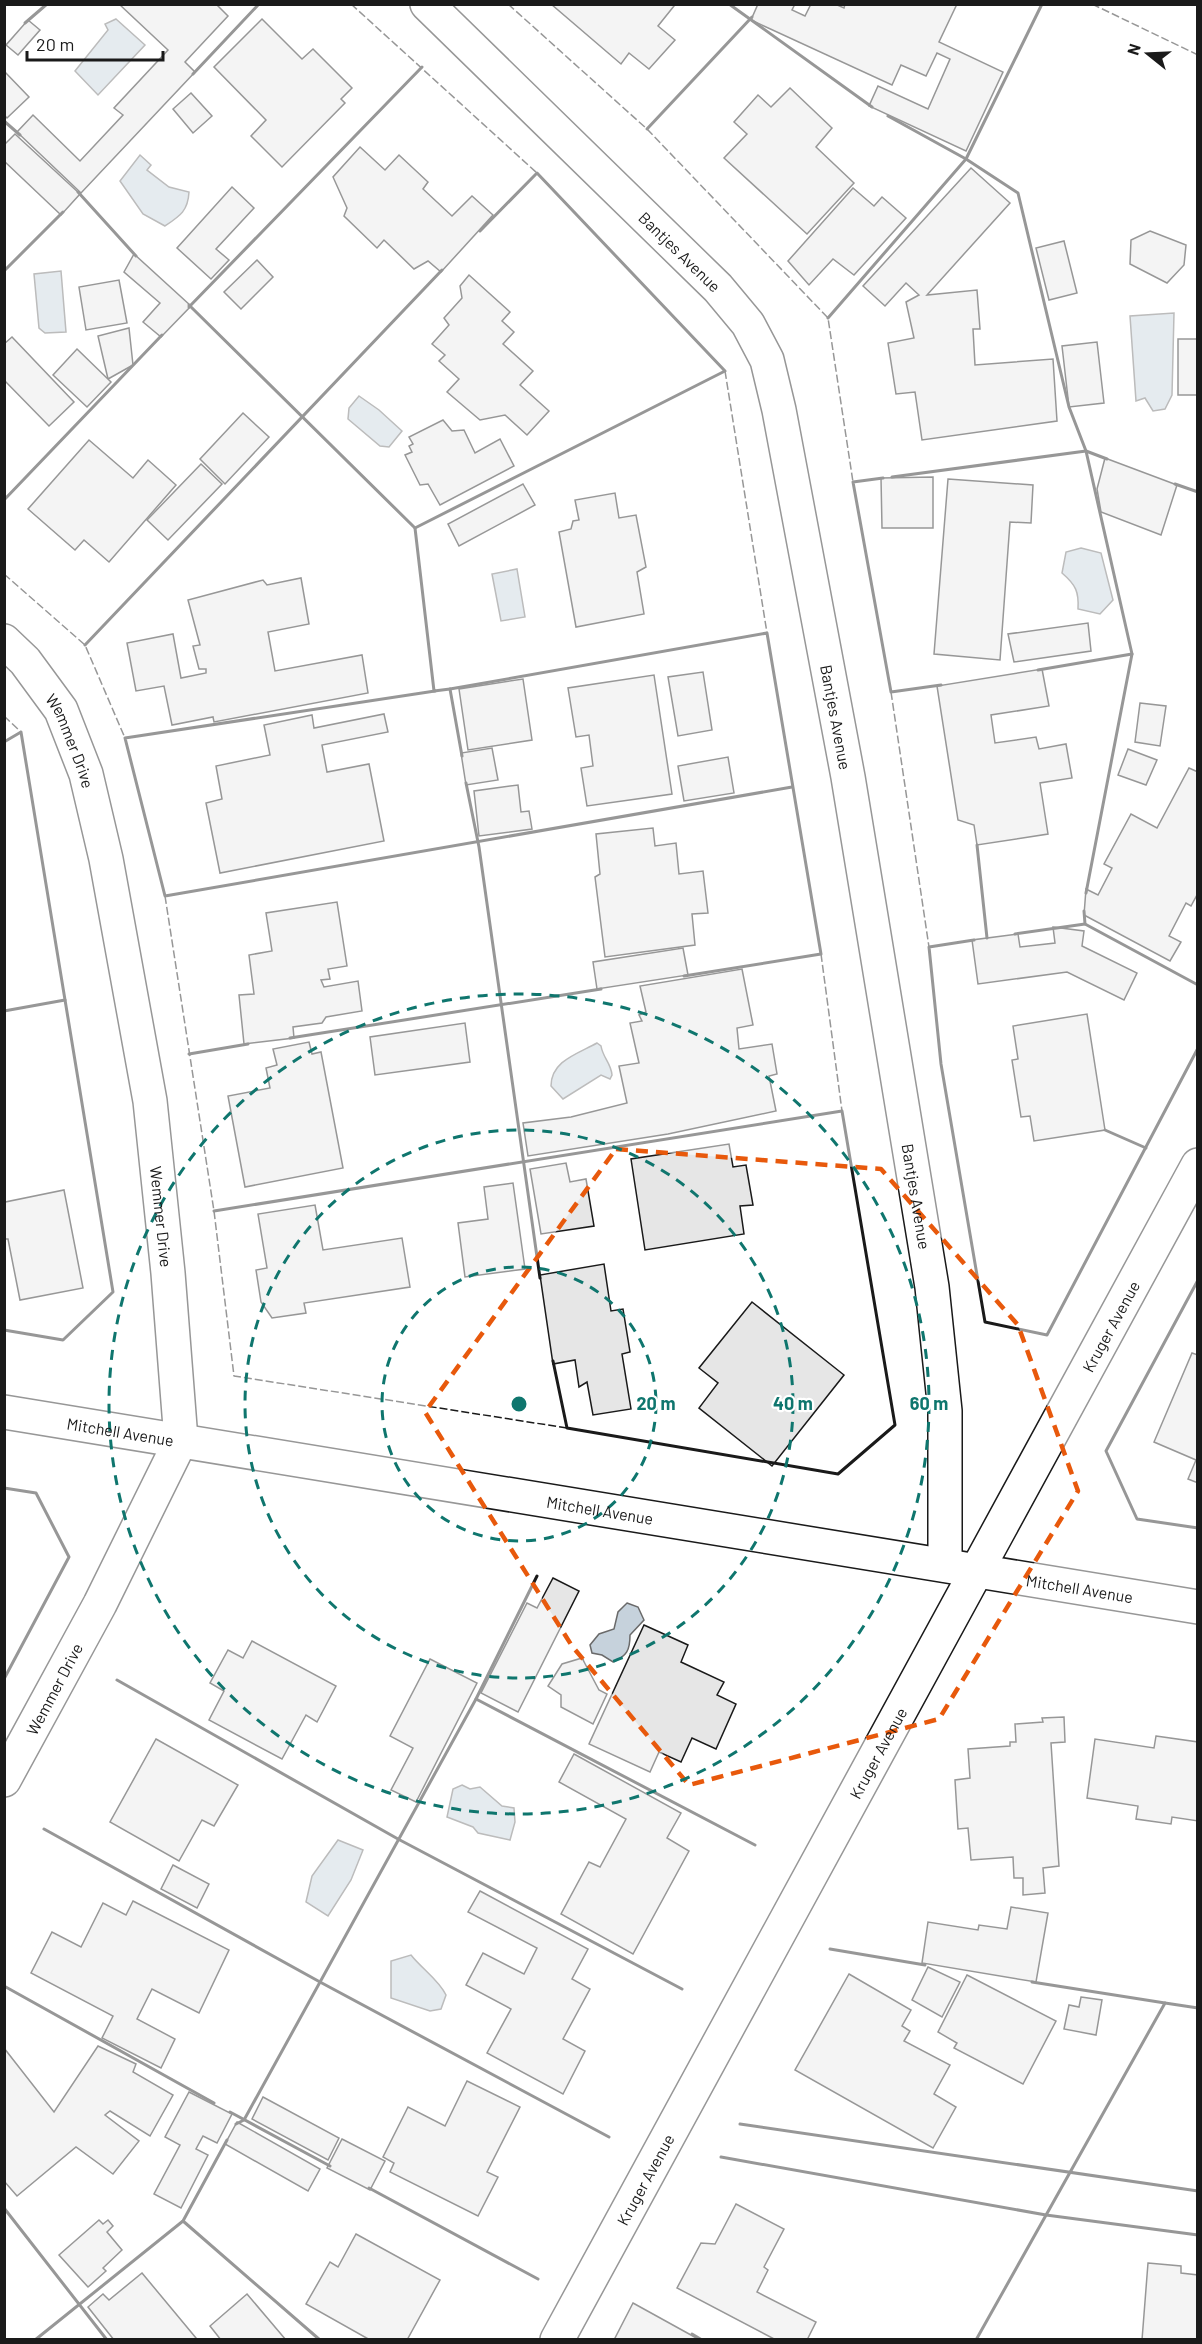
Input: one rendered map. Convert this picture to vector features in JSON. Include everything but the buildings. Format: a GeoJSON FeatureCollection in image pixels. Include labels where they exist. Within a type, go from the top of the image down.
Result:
{"type":"FeatureCollection","features":[{"type":"Feature","properties":{"kind":"street","name":"Bantjes Avenue"},"geometry":{"type":"LineString","coordinates":[[427,4],[718,288],[748,324],[767,360],[779,410],[848,777],[932,1287],[960,1567]]}},
{"type":"Feature","properties":{"kind":"street","name":"Wemmer Drive"},"geometry":{"type":"LineString","coordinates":[[4,641],[25,660],[61,710],[86,774],[106,859],[150,1101],[168,1273],[181,1440],[100,1604],[4,1780]]}},
{"type":"Feature","properties":{"kind":"street","name":"Kruger Avenue"},"geometry":{"type":"LineString","coordinates":[[557,2340],[960,1567],[1197,1165]]}},
{"type":"Feature","properties":{"kind":"street","name":"Mitchell Avenue"},"geometry":{"type":"LineString","coordinates":[[4,1412],[1197,1607]]}},
{"type":"Feature","properties":{"kind":"highlighted area"},"geometry":{"type":"Polygon","coordinates":[[[616,1149],[881,1169],[1018,1325],[1078,1491],[939,1719],[689,1785],[572,1646],[425,1412],[616,1149]]]}},
{"type":"Feature","properties":{"kind":"shaded area"},"geometry":{"type":"Polygon","coordinates":[[[116,19],[145,45],[98,95],[75,71],[108,30],[105,24],[116,19]]]}},
{"type":"Feature","properties":{"kind":"shaded area"},"geometry":{"type":"Polygon","coordinates":[[[140,155],[151,165],[147,170],[169,187],[189,192],[187,204],[182,212],[165,226],[143,214],[120,181],[140,155]]]}},
{"type":"Feature","properties":{"kind":"shaded area"},"geometry":{"type":"Polygon","coordinates":[[[61,271],[66,332],[45,333],[39,328],[34,274],[61,271]]]}},
{"type":"Feature","properties":{"kind":"shaded area"},"geometry":{"type":"Polygon","coordinates":[[[1174,313],[1172,395],[1165,409],[1153,411],[1145,398],[1136,401],[1130,316],[1174,313]]]}},
{"type":"Feature","properties":{"kind":"shaded area"},"geometry":{"type":"Polygon","coordinates":[[[359,396],[402,431],[389,447],[380,446],[348,419],[349,408],[359,396]]]}},
{"type":"Feature","properties":{"kind":"shaded area"},"geometry":{"type":"Polygon","coordinates":[[[1081,548],[1101,553],[1113,600],[1100,614],[1078,609],[1076,589],[1062,573],[1066,552],[1081,548]]]}},
{"type":"Feature","properties":{"kind":"shaded area"},"geometry":{"type":"Polygon","coordinates":[[[517,569],[525,617],[501,621],[492,574],[517,569]]]}},
{"type":"Feature","properties":{"kind":"shaded area"},"geometry":{"type":"Polygon","coordinates":[[[597,1043],[601,1046],[610,1067],[612,1075],[610,1079],[601,1075],[563,1099],[551,1086],[555,1070],[566,1059],[597,1043]]]}},
{"type":"Feature","properties":{"kind":"shaded area"},"geometry":{"type":"Polygon","coordinates":[[[627,1603],[638,1607],[644,1620],[630,1635],[627,1652],[613,1662],[602,1655],[592,1653],[590,1645],[599,1634],[614,1629],[618,1612],[627,1603]]]}},
{"type":"Feature","properties":{"kind":"shaded area"},"geometry":{"type":"Polygon","coordinates":[[[462,1785],[470,1789],[480,1787],[502,1806],[514,1808],[515,1822],[510,1840],[478,1833],[473,1827],[447,1817],[453,1789],[462,1785]]]}},
{"type":"Feature","properties":{"kind":"shaded area"},"geometry":{"type":"Polygon","coordinates":[[[338,1840],[363,1850],[351,1880],[328,1916],[306,1902],[312,1876],[338,1840]]]}},
{"type":"Feature","properties":{"kind":"shaded area"},"geometry":{"type":"Polygon","coordinates":[[[411,1955],[439,1984],[446,1995],[441,2009],[430,2011],[391,1998],[391,1961],[411,1955]]]}},
{"type":"Feature","properties":{"kind":"fence"},"geometry":{"type":"LineString","coordinates":[[351,4],[537,173]]}},
{"type":"Feature","properties":{"kind":"fence"},"geometry":{"type":"LineString","coordinates":[[508,4],[647,129],[828,318],[853,482]]}},
{"type":"Feature","properties":{"kind":"fence"},"geometry":{"type":"LineString","coordinates":[[1092,4],[1198,55]]}},
{"type":"Feature","properties":{"kind":"fence"},"geometry":{"type":"LineString","coordinates":[[725,371],[767,633]]}},
{"type":"Feature","properties":{"kind":"fence"},"geometry":{"type":"LineString","coordinates":[[4,574],[85,645],[125,738]]}},
{"type":"Feature","properties":{"kind":"fence"},"geometry":{"type":"LineString","coordinates":[[891,692],[929,947]]}},
{"type":"Feature","properties":{"kind":"fence"},"geometry":{"type":"LineString","coordinates":[[4,716],[21,732]]}},
{"type":"Feature","properties":{"kind":"fence"},"geometry":{"type":"LineString","coordinates":[[165,896],[214,1211],[234,1376],[567,1428]]}},
{"type":"Feature","properties":{"kind":"fence"},"geometry":{"type":"LineString","coordinates":[[821,954],[842,1111]]}},
{"type":"Feature","properties":{"kind":"wall"},"geometry":{"type":"LineString","coordinates":[[25,23],[47,4]]}},
{"type":"Feature","properties":{"kind":"wall"},"geometry":{"type":"LineString","coordinates":[[193,74],[259,4]]}},
{"type":"Feature","properties":{"kind":"wall"},"geometry":{"type":"LineString","coordinates":[[729,4],[872,107]]}},
{"type":"Feature","properties":{"kind":"wall"},"geometry":{"type":"LineString","coordinates":[[828,318],[966,159],[1042,4]]}},
{"type":"Feature","properties":{"kind":"wall"},"geometry":{"type":"LineString","coordinates":[[647,129],[752,17]]}},
{"type":"Feature","properties":{"kind":"wall"},"geometry":{"type":"LineString","coordinates":[[189,307],[422,67]]}},
{"type":"Feature","properties":{"kind":"wall"},"geometry":{"type":"LineString","coordinates":[[888,116],[966,159],[1018,193],[1069,407],[1086,451],[1132,654],[1086,893]]}},
{"type":"Feature","properties":{"kind":"wall"},"geometry":{"type":"LineString","coordinates":[[4,121],[20,135]]}},
{"type":"Feature","properties":{"kind":"wall"},"geometry":{"type":"LineString","coordinates":[[415,528],[725,371],[537,173],[480,231]]}},
{"type":"Feature","properties":{"kind":"wall"},"geometry":{"type":"LineString","coordinates":[[78,192],[136,256]]}},
{"type":"Feature","properties":{"kind":"wall"},"geometry":{"type":"LineString","coordinates":[[4,271],[63,212]]}},
{"type":"Feature","properties":{"kind":"wall"},"geometry":{"type":"LineString","coordinates":[[85,645],[442,270]]}},
{"type":"Feature","properties":{"kind":"wall"},"geometry":{"type":"LineString","coordinates":[[189,305],[415,528],[434,691],[450,689],[462,756]]}},
{"type":"Feature","properties":{"kind":"wall"},"geometry":{"type":"LineString","coordinates":[[4,500],[162,335]]}},
{"type":"Feature","properties":{"kind":"wall"},"geometry":{"type":"LineString","coordinates":[[892,477],[1086,451],[1107,459]]}},
{"type":"Feature","properties":{"kind":"wall"},"geometry":{"type":"LineString","coordinates":[[883,478],[853,482],[891,692],[941,685]]}},
{"type":"Feature","properties":{"kind":"wall"},"geometry":{"type":"LineString","coordinates":[[1175,484],[1198,492]]}},
{"type":"Feature","properties":{"kind":"wall"},"geometry":{"type":"LineString","coordinates":[[450,689],[767,633],[821,954],[684,976]]}},
{"type":"Feature","properties":{"kind":"wall"},"geometry":{"type":"LineString","coordinates":[[1038,670],[1132,654]]}},
{"type":"Feature","properties":{"kind":"wall"},"geometry":{"type":"LineString","coordinates":[[435,691],[125,738],[165,896],[792,787]]}},
{"type":"Feature","properties":{"kind":"wall"},"geometry":{"type":"LineString","coordinates":[[4,742],[21,732],[113,1292],[63,1340],[4,1330]]}},
{"type":"Feature","properties":{"kind":"wall"},"geometry":{"type":"LineString","coordinates":[[466,783],[479,847],[540,1278]]}},
{"type":"Feature","properties":{"kind":"wall"},"geometry":{"type":"LineString","coordinates":[[977,845],[987,938]]}},
{"type":"Feature","properties":{"kind":"wall"},"geometry":{"type":"LineString","coordinates":[[1084,911],[1085,924],[1198,985]]}},
{"type":"Feature","properties":{"kind":"wall"},"geometry":{"type":"LineString","coordinates":[[1015,934],[1085,924]]}},
{"type":"Feature","properties":{"kind":"wall"},"geometry":{"type":"LineString","coordinates":[[974,940],[929,947],[941,1064],[985,1322],[1047,1335],[1198,1048]]}},
{"type":"Feature","properties":{"kind":"wall"},"geometry":{"type":"LineString","coordinates":[[290,1038],[601,989]]}},
{"type":"Feature","properties":{"kind":"wall"},"geometry":{"type":"LineString","coordinates":[[4,1011],[65,1000]]}},
{"type":"Feature","properties":{"kind":"wall"},"geometry":{"type":"LineString","coordinates":[[189,1054],[248,1044]]}},
{"type":"Feature","properties":{"kind":"wall"},"geometry":{"type":"LineString","coordinates":[[214,1211],[842,1111],[895,1425],[838,1474],[567,1428],[553,1361]]}},
{"type":"Feature","properties":{"kind":"wall"},"geometry":{"type":"LineString","coordinates":[[1105,1130],[1146,1148]]}},
{"type":"Feature","properties":{"kind":"wall"},"geometry":{"type":"LineString","coordinates":[[1198,1280],[1106,1451],[1137,1519],[1198,1528]]}},
{"type":"Feature","properties":{"kind":"wall"},"geometry":{"type":"LineString","coordinates":[[4,1488],[36,1493],[69,1557],[4,1679]]}},
{"type":"Feature","properties":{"kind":"wall"},"geometry":{"type":"LineString","coordinates":[[236,2124],[244,2120],[476,1699],[537,1576]]}},
{"type":"Feature","properties":{"kind":"wall"},"geometry":{"type":"LineString","coordinates":[[117,1680],[398,1839],[682,1989]]}},
{"type":"Feature","properties":{"kind":"wall"},"geometry":{"type":"LineString","coordinates":[[476,1699],[755,1845]]}},
{"type":"Feature","properties":{"kind":"wall"},"geometry":{"type":"LineString","coordinates":[[44,1829],[320,1982],[609,2137]]}},
{"type":"Feature","properties":{"kind":"wall"},"geometry":{"type":"LineString","coordinates":[[830,1949],[925,1965]]}},
{"type":"Feature","properties":{"kind":"wall"},"geometry":{"type":"LineString","coordinates":[[1032,1982],[1165,2003]]}},
{"type":"Feature","properties":{"kind":"wall"},"geometry":{"type":"LineString","coordinates":[[4,1986],[214,2103]]}},
{"type":"Feature","properties":{"kind":"wall"},"geometry":{"type":"LineString","coordinates":[[976,2340],[1165,2003],[1198,2008]]}},
{"type":"Feature","properties":{"kind":"wall"},"geometry":{"type":"LineString","coordinates":[[230,2112],[330,2166]]}},
{"type":"Feature","properties":{"kind":"wall"},"geometry":{"type":"LineString","coordinates":[[740,2124],[1198,2191]]}},
{"type":"Feature","properties":{"kind":"wall"},"geometry":{"type":"LineString","coordinates":[[35,2340],[183,2221],[227,2140]]}},
{"type":"Feature","properties":{"kind":"wall"},"geometry":{"type":"LineString","coordinates":[[721,2157],[1046,2215],[1198,2235]]}},
{"type":"Feature","properties":{"kind":"wall"},"geometry":{"type":"LineString","coordinates":[[369,2188],[538,2279]]}},
{"type":"Feature","properties":{"kind":"wall"},"geometry":{"type":"LineString","coordinates":[[4,2208],[107,2340]]}},
{"type":"Feature","properties":{"kind":"wall"},"geometry":{"type":"LineString","coordinates":[[183,2221],[320,2340]]}},
{"type":"Feature","properties":{"kind":"wall"},"geometry":{"type":"LineString","coordinates":[[692,2334],[702,2340]]}}]}
